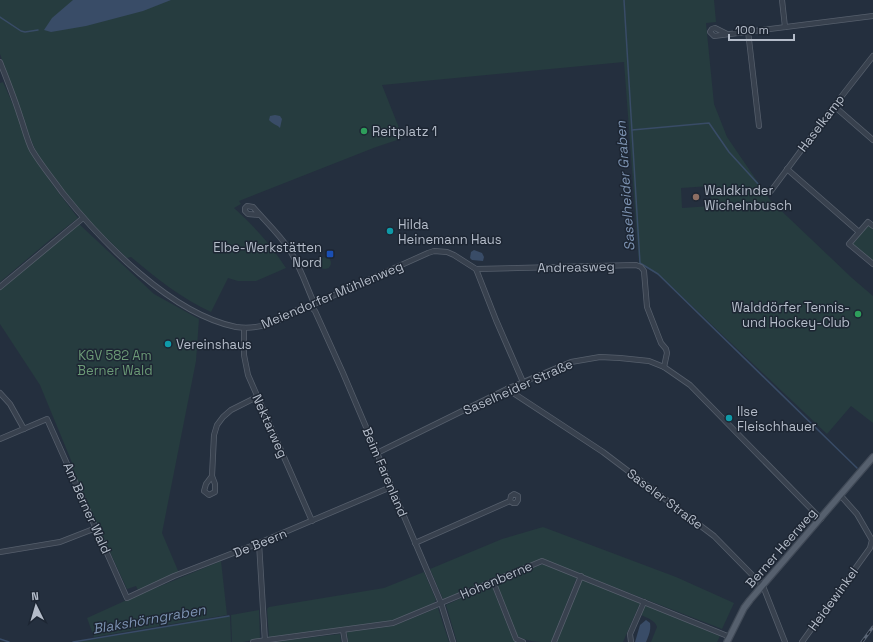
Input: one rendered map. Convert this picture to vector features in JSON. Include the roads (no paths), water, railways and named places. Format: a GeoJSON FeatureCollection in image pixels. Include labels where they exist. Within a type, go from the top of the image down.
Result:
{"type":"FeatureCollection","features":[{"type":"Feature","properties":{"kind":"main road","name":"Berner Heerweg"},"geometry":{"type":"LineString","coordinates":[[729,639],[744,608],[873,457]]}},
{"type":"Feature","properties":{"kind":"street"},"geometry":{"type":"LineString","coordinates":[[782,0],[785,27]]}},
{"type":"Feature","properties":{"kind":"street"},"geometry":{"type":"LineString","coordinates":[[727,34],[873,16]]}},
{"type":"Feature","properties":{"kind":"street"},"geometry":{"type":"LineString","coordinates":[[748,31],[759,126]]}},
{"type":"Feature","properties":{"kind":"street","name":"Haselkamp"},"geometry":{"type":"LineString","coordinates":[[771,191],[873,56]]}},
{"type":"Feature","properties":{"kind":"street","name":"Meiendorfer Mühlenweg"},"geometry":{"type":"LineString","coordinates":[[0,62],[32,149],[45,170],[83,218],[118,253],[162,291],[182,304],[213,320],[244,328],[268,324],[288,316],[305,306],[312,305],[434,251],[454,254],[476,269]]}},
{"type":"Feature","properties":{"kind":"street"},"geometry":{"type":"LineString","coordinates":[[834,106],[873,140]]}},
{"type":"Feature","properties":{"kind":"street"},"geometry":{"type":"LineString","coordinates":[[787,169],[859,232]]}},
{"type":"Feature","properties":{"kind":"street","name":"Beim Farenland"},"geometry":{"type":"LineString","coordinates":[[260,214],[289,249],[302,274],[312,305],[344,374],[441,603],[453,642]]}},
{"type":"Feature","properties":{"kind":"street"},"geometry":{"type":"LineString","coordinates":[[0,287],[83,218]]}},
{"type":"Feature","properties":{"kind":"street"},"geometry":{"type":"LineString","coordinates":[[873,226],[868,222],[849,244],[873,264]]}},
{"type":"Feature","properties":{"kind":"street","name":"Andreasweg"},"geometry":{"type":"LineString","coordinates":[[476,269],[641,266],[644,271],[647,307],[661,343],[666,349],[667,353],[664,367]]}},
{"type":"Feature","properties":{"kind":"street"},"geometry":{"type":"LineString","coordinates":[[476,269],[523,382]]}},
{"type":"Feature","properties":{"kind":"street","name":"Nektarweg"},"geometry":{"type":"LineString","coordinates":[[244,328],[244,354],[248,375],[312,521]]}},
{"type":"Feature","properties":{"kind":"street","name":"Saselheider Straße"},"geometry":{"type":"LineString","coordinates":[[377,453],[507,389],[572,362],[600,356],[648,362],[664,367],[690,385],[821,519]]}},
{"type":"Feature","properties":{"kind":"street","name":"Saseler Straße"},"geometry":{"type":"LineString","coordinates":[[507,389],[603,452],[714,536],[763,586],[785,642]]}},
{"type":"Feature","properties":{"kind":"street"},"geometry":{"type":"LineString","coordinates":[[0,393],[10,404],[24,430],[0,439]]}},
{"type":"Feature","properties":{"kind":"street"},"geometry":{"type":"LineString","coordinates":[[212,476],[214,435],[217,425],[231,410],[257,397]]}},
{"type":"Feature","properties":{"kind":"street","name":"Am Berner Wald"},"geometry":{"type":"LineString","coordinates":[[24,430],[47,419],[127,598]]}},
{"type":"Feature","properties":{"kind":"street","name":"De Beern"},"geometry":{"type":"LineString","coordinates":[[127,598],[174,576],[259,543],[391,487]]}},
{"type":"Feature","properties":{"kind":"street","name":"Heidewinkel"},"geometry":{"type":"LineString","coordinates":[[802,642],[870,548],[872,540],[857,514],[841,496]]}},
{"type":"Feature","properties":{"kind":"street"},"geometry":{"type":"LineString","coordinates":[[415,543],[510,501]]}},
{"type":"Feature","properties":{"kind":"street"},"geometry":{"type":"LineString","coordinates":[[0,552],[60,542],[96,528]]}},
{"type":"Feature","properties":{"kind":"street"},"geometry":{"type":"LineString","coordinates":[[259,543],[265,641]]}},
{"type":"Feature","properties":{"kind":"street","name":"Hohenberne"},"geometry":{"type":"LineString","coordinates":[[254,642],[393,623],[542,561],[644,602],[729,639]]}},
{"type":"Feature","properties":{"kind":"street"},"geometry":{"type":"LineString","coordinates":[[554,642],[581,576]]}},
{"type":"Feature","properties":{"kind":"street"},"geometry":{"type":"LineString","coordinates":[[493,582],[516,639],[523,642]]}},
{"type":"Feature","properties":{"kind":"street"},"geometry":{"type":"LineString","coordinates":[[631,642],[630,634],[644,602]]}},
{"type":"Feature","properties":{"kind":"street"},"geometry":{"type":"LineString","coordinates":[[343,630],[345,642]]}},
{"type":"Feature","properties":{"kind":"water"},"geometry":{"type":"Polygon","coordinates":[[[73,0],[171,0],[143,11],[86,26],[51,32],[44,30],[52,18],[73,0]]]}},
{"type":"Feature","properties":{"kind":"water"},"geometry":{"type":"Polygon","coordinates":[[[270,116],[280,116],[282,119],[280,128],[269,120],[270,116]]]}},
{"type":"Feature","properties":{"kind":"water"},"geometry":{"type":"Polygon","coordinates":[[[474,250],[482,253],[484,257],[483,261],[472,260],[470,258],[471,252],[474,250]]]}},
{"type":"Feature","properties":{"kind":"water"},"geometry":{"type":"Polygon","coordinates":[[[646,620],[650,623],[650,632],[646,642],[635,642],[640,625],[646,620]]]}},
{"type":"Feature","properties":{"kind":"waterway","name":"Saselheider Graben"},"geometry":{"type":"LineString","coordinates":[[624,0],[640,263],[658,274],[857,468]]}},
{"type":"Feature","properties":{"kind":"waterway"},"geometry":{"type":"LineString","coordinates":[[0,17],[21,31],[25,32],[38,30]]}},
{"type":"Feature","properties":{"kind":"waterway"},"geometry":{"type":"LineString","coordinates":[[632,130],[709,123],[729,152],[760,186]]}},
{"type":"Feature","properties":{"kind":"waterway","name":"Blakshörngraben"},"geometry":{"type":"LineString","coordinates":[[73,642],[229,616]]}},
{"type":"Feature","properties":{"kind":"waterway","name":"Blakshörngraben"},"geometry":{"type":"LineString","coordinates":[[0,639],[9,642]]}},
{"type":"Feature","properties":{"kind":"railway"},"geometry":{"type":"LineString","coordinates":[[862,642],[873,627]]}},
{"type":"Feature","properties":{"kind":"place","name":"Reitplatz 1"},"geometry":{"type":"Point","coordinates":[364,131]}},
{"type":"Feature","properties":{"kind":"place","name":"Waldkinder Wichelnbusch"},"geometry":{"type":"Point","coordinates":[696,197]}},
{"type":"Feature","properties":{"kind":"place","name":"Hilda Heinemann Haus"},"geometry":{"type":"Point","coordinates":[390,231]}},
{"type":"Feature","properties":{"kind":"place","name":"Elbe-Werkstätten Nord"},"geometry":{"type":"Point","coordinates":[330,254]}},
{"type":"Feature","properties":{"kind":"place","name":"Walddörfer Tennis- und Hockey-Club"},"geometry":{"type":"Point","coordinates":[858,314]}},
{"type":"Feature","properties":{"kind":"place","name":"Vereinshaus"},"geometry":{"type":"Point","coordinates":[168,344]}},
{"type":"Feature","properties":{"kind":"place","name":"Ilse Fleischhauer"},"geometry":{"type":"Point","coordinates":[729,418]}},
{"type":"Feature","properties":{"kind":"park label","name":"KGV 582 Am Berner Wald"},"geometry":{"type":"Point","coordinates":[115,362]}}]}
